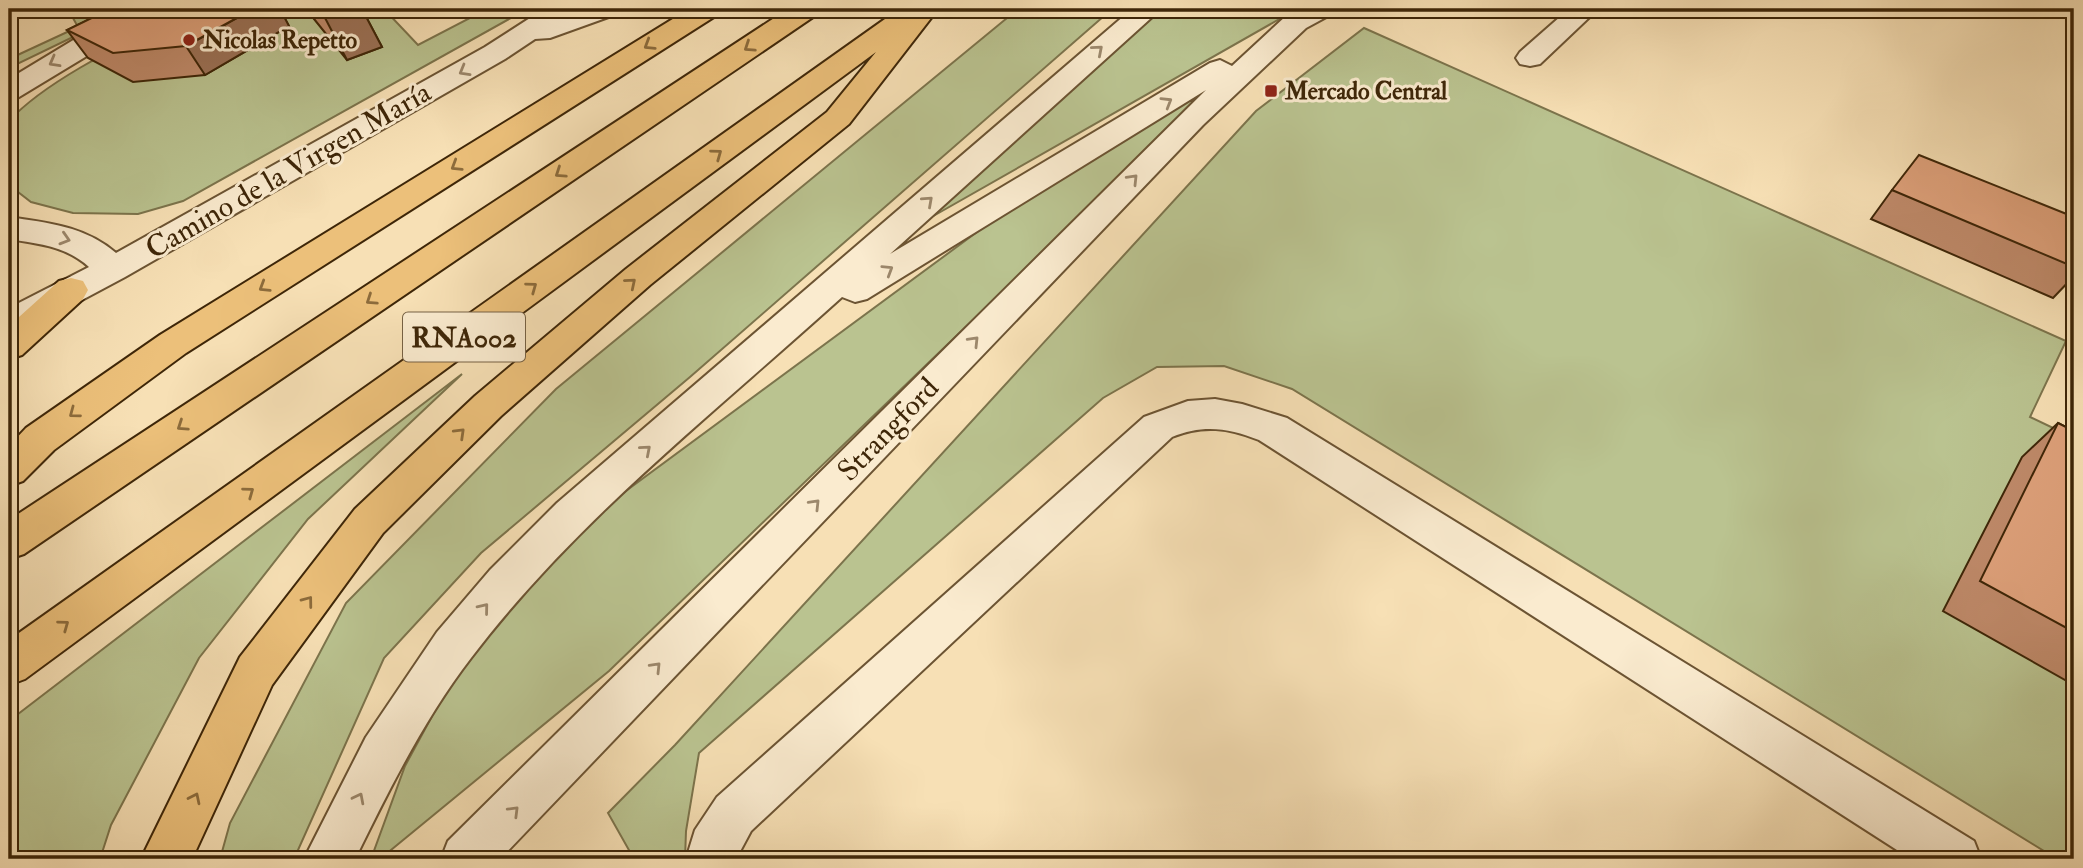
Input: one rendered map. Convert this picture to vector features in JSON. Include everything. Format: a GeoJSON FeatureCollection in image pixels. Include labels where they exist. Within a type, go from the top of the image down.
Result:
{"type":"FeatureCollection","features":[{"type":"Feature","properties":{"kind":"highway"},"geometry":{"type":"LineString","coordinates":[[9,470],[51,431],[173,344],[707,9]]}},
{"type":"Feature","properties":{"kind":"highway","name":"RNA002"},"geometry":{"type":"LineString","coordinates":[[9,542],[806,9]]}},
{"type":"Feature","properties":{"kind":"highway","name":"RNA002"},"geometry":{"type":"LineString","coordinates":[[9,665],[918,9]]}},
{"type":"Feature","properties":{"kind":"highway"},"geometry":{"type":"LineString","coordinates":[[166,859],[256,671],[369,521],[488,406],[638,277],[838,118],[925,9]]}},
{"type":"Feature","properties":{"kind":"highway"},"geometry":{"type":"LineString","coordinates":[[9,346],[71,290]]}},
{"type":"Feature","properties":{"kind":"street"},"geometry":{"type":"LineString","coordinates":[[9,91],[90,42],[158,9]]}},
{"type":"Feature","properties":{"kind":"street","name":"Camino de la Virgen María"},"geometry":{"type":"LineString","coordinates":[[9,324],[113,269],[523,37],[562,9]]}},
{"type":"Feature","properties":{"kind":"street"},"geometry":{"type":"LineString","coordinates":[[523,37],[604,9]]}},
{"type":"Feature","properties":{"kind":"street"},"geometry":{"type":"LineString","coordinates":[[329,859],[383,753],[453,646],[505,583],[571,515],[1103,45],[1148,9]]}},
{"type":"Feature","properties":{"kind":"street"},"geometry":{"type":"LineString","coordinates":[[1530,58],[1586,9]]}},
{"type":"Feature","properties":{"kind":"street"},"geometry":{"type":"LineString","coordinates":[[767,344],[1308,15]]}},
{"type":"Feature","properties":{"kind":"street","name":"Strangford"},"geometry":{"type":"LineString","coordinates":[[466,859],[1192,119],[1308,15]]}},
{"type":"Feature","properties":{"kind":"street"},"geometry":{"type":"LineString","coordinates":[[9,228],[57,236],[87,246],[113,269]]}},
{"type":"Feature","properties":{"kind":"street"},"geometry":{"type":"LineString","coordinates":[[711,859],[713,848],[734,814],[1158,427],[1184,415],[1216,413],[1246,419],[1273,429],[1956,859]]}},
{"type":"Feature","properties":{"kind":"green space"},"geometry":{"type":"Polygon","coordinates":[[[68,9],[131,9],[9,68],[9,59],[78,27],[68,9]]]}},
{"type":"Feature","properties":{"kind":"green space"},"geometry":{"type":"Polygon","coordinates":[[[193,9],[306,9],[347,59],[349,9],[384,9],[418,45],[470,18],[462,9],[527,9],[183,201],[138,214],[73,213],[31,202],[9,185],[9,121],[26,105],[70,74],[193,9]]]}},
{"type":"Feature","properties":{"kind":"green space"},"geometry":{"type":"Polygon","coordinates":[[[1018,9],[1112,9],[690,377],[481,553],[384,658],[294,859],[220,859],[230,823],[346,603],[556,389],[1018,9]]]}},
{"type":"Feature","properties":{"kind":"green space"},"geometry":{"type":"Polygon","coordinates":[[[1163,9],[1297,9],[921,223],[1076,80],[1163,9]]]}},
{"type":"Feature","properties":{"kind":"green space"},"geometry":{"type":"Polygon","coordinates":[[[1364,28],[2066,341],[2030,417],[2074,438],[2074,859],[2057,859],[1292,389],[1224,366],[1157,367],[1103,398],[699,753],[686,831],[685,859],[634,859],[608,813],[675,745],[1256,111],[1364,28]]]}},
{"type":"Feature","properties":{"kind":"green space"},"geometry":{"type":"Polygon","coordinates":[[[1232,70],[609,671],[380,859],[371,859],[405,766],[469,648],[596,513],[996,218],[1232,70]]]}},
{"type":"Feature","properties":{"kind":"green space"},"geometry":{"type":"Polygon","coordinates":[[[462,374],[308,519],[199,658],[111,825],[100,859],[9,859],[9,721],[462,374]]]}},
{"type":"Feature","properties":{"kind":"building"},"geometry":{"type":"Polygon","coordinates":[[[110,9],[253,9],[186,46],[113,53],[67,30],[110,9]]]}},
{"type":"Feature","properties":{"kind":"building"},"geometry":{"type":"Polygon","coordinates":[[[318,9],[339,9],[323,14],[318,9]]]}},
{"type":"Feature","properties":{"kind":"building"},"geometry":{"type":"Polygon","coordinates":[[[1919,155],[2074,217],[2074,267],[1892,190],[1919,155]]]}},
{"type":"Feature","properties":{"kind":"building"},"geometry":{"type":"Polygon","coordinates":[[[2058,423],[2074,431],[2074,632],[1980,581],[2058,423]]]}},
{"type":"Feature","properties":{"kind":"place","name":"Nicolas Repetto"},"geometry":{"type":"Point","coordinates":[189,40]}},
{"type":"Feature","properties":{"kind":"place","name":"Mercado Central"},"geometry":{"type":"Point","coordinates":[1271,91]}}]}
